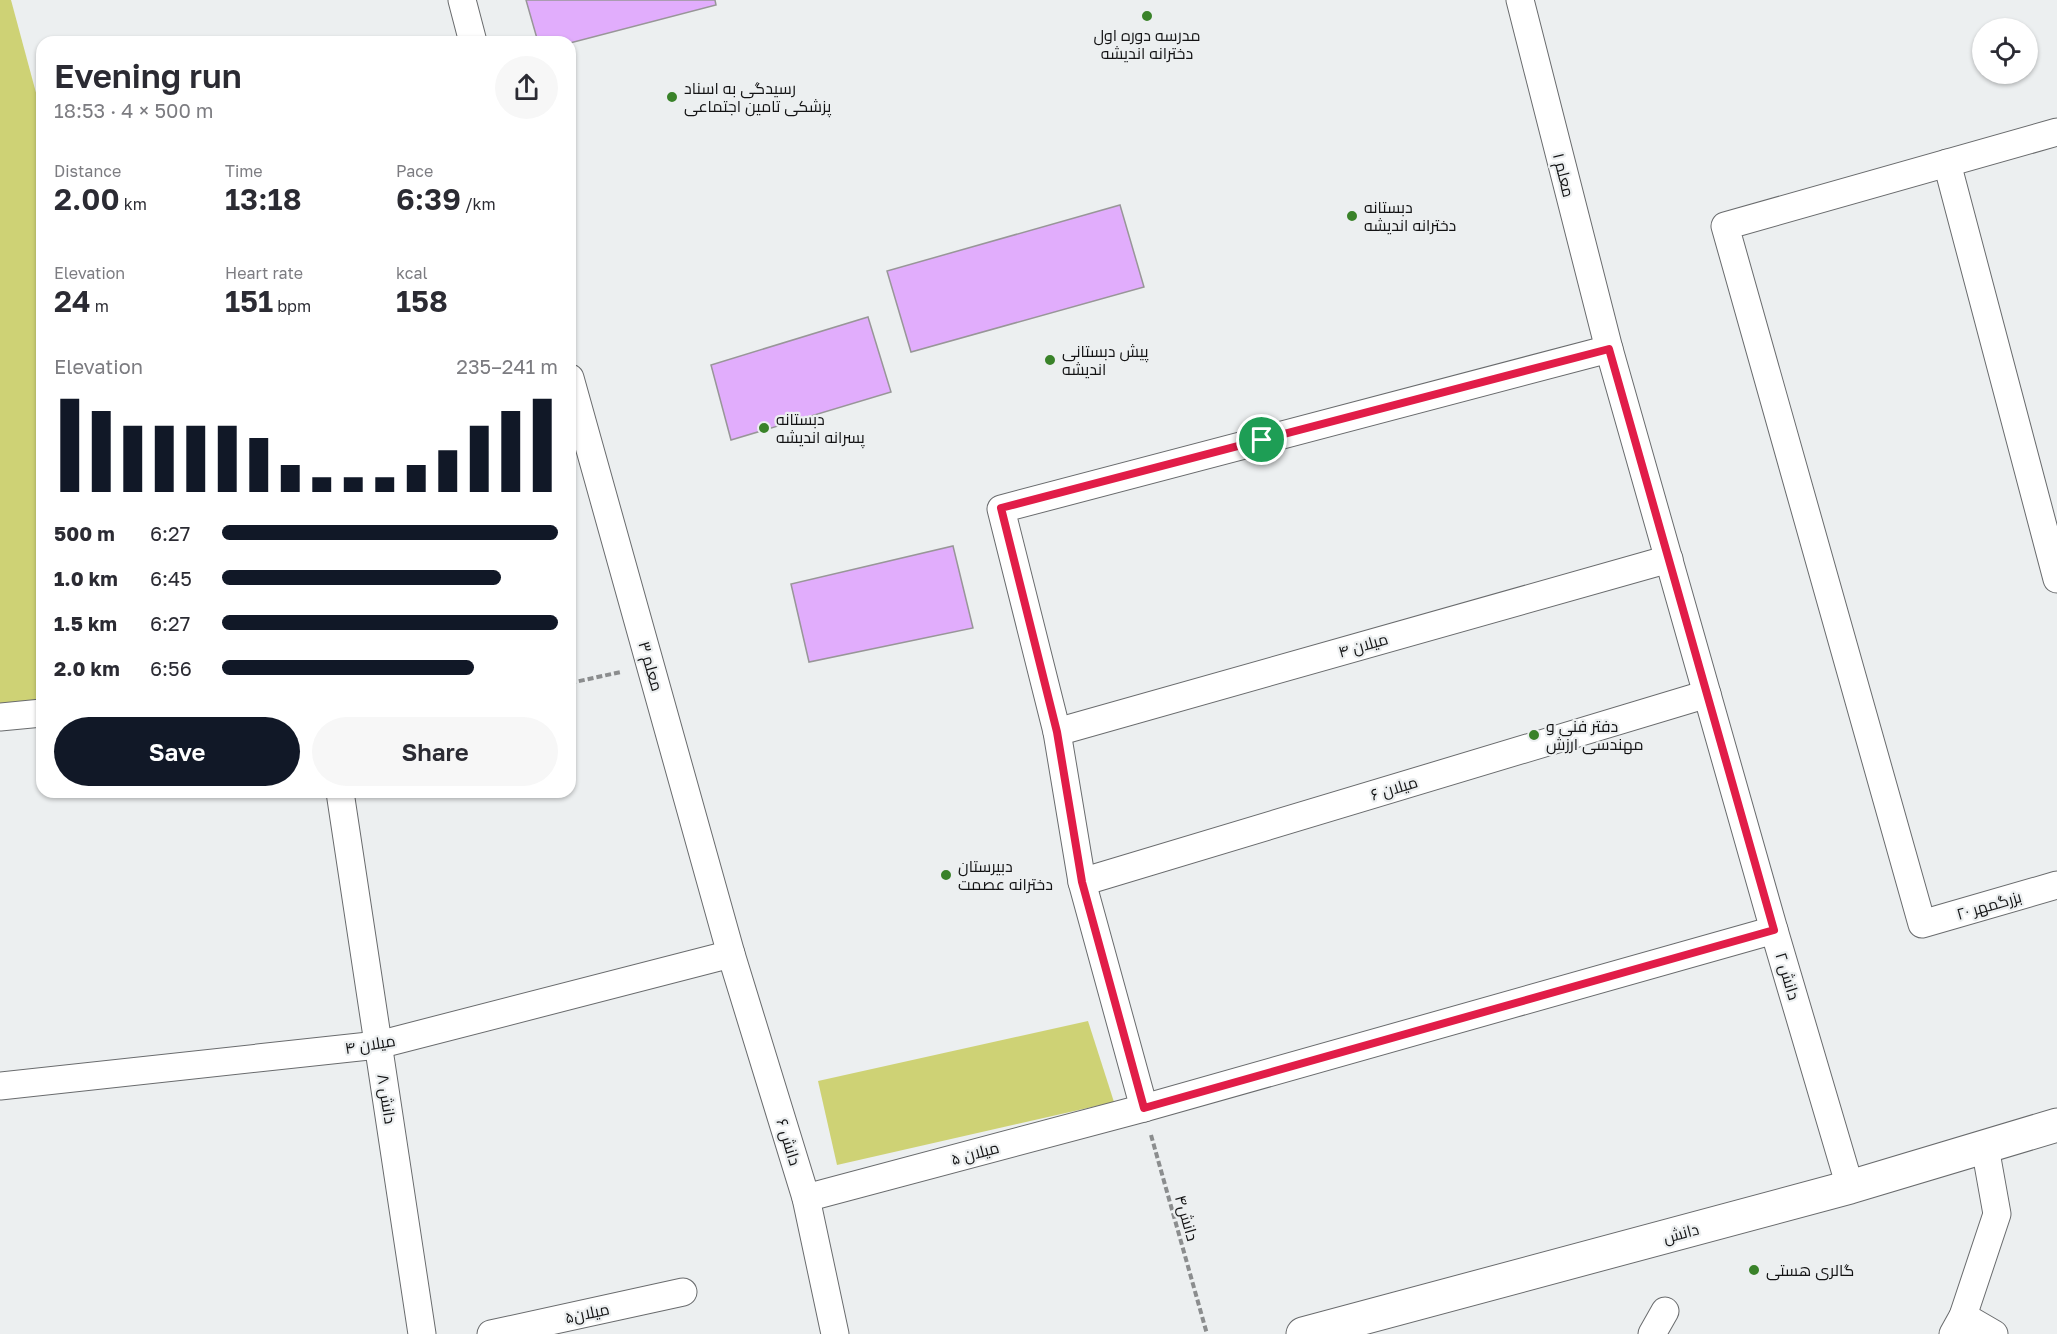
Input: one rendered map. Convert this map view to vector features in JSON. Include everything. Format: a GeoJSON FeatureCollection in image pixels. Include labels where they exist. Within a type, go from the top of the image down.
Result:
{"type":"FeatureCollection","features":[{"type":"Feature","properties":{"kind":"street"},"geometry":{"type":"LineString","coordinates":[[462,0],[471,36]]}},
{"type":"Feature","properties":{"kind":"street","name":"معلم ۱"},"geometry":{"type":"LineString","coordinates":[[1520,0],[1609,349]]}},
{"type":"Feature","properties":{"kind":"street"},"geometry":{"type":"LineString","coordinates":[[2057,132],[1947,163],[2049,513],[2057,579]]}},
{"type":"Feature","properties":{"kind":"street","name":"بزرگمهر ۲۰"},"geometry":{"type":"LineString","coordinates":[[1947,163],[1725,226],[1922,924],[2057,885]]}},
{"type":"Feature","properties":{"kind":"street"},"geometry":{"type":"LineString","coordinates":[[1144,1108],[1082,882],[1057,732],[1001,508],[1609,349]]}},
{"type":"Feature","properties":{"kind":"street","name":"دانش ۲"},"geometry":{"type":"LineString","coordinates":[[1609,349],[1774,930],[1850,1187]]}},
{"type":"Feature","properties":{"kind":"street","name":"معلم ۳"},"geometry":{"type":"LineString","coordinates":[[576,403],[731,954]]}},
{"type":"Feature","properties":{"kind":"street","name":"میلان ۴"},"geometry":{"type":"LineString","coordinates":[[1057,732],[1669,559]]}},
{"type":"Feature","properties":{"kind":"street","name":"میلان ۶"},"geometry":{"type":"LineString","coordinates":[[1082,882],[1707,694]]}},
{"type":"Feature","properties":{"kind":"street"},"geometry":{"type":"LineString","coordinates":[[0,717],[36,714]]}},
{"type":"Feature","properties":{"kind":"street","name":"دانش ۸"},"geometry":{"type":"LineString","coordinates":[[341,798],[422,1334]]}},
{"type":"Feature","properties":{"kind":"street","name":"میلان ۵"},"geometry":{"type":"LineString","coordinates":[[806,1198],[1144,1108],[1774,930]]}},
{"type":"Feature","properties":{"kind":"street","name":"میلان ۴"},"geometry":{"type":"LineString","coordinates":[[0,1086],[378,1045],[731,954]]}},
{"type":"Feature","properties":{"kind":"street","name":"دانش ۶"},"geometry":{"type":"LineString","coordinates":[[731,954],[806,1198],[835,1334]]}},
{"type":"Feature","properties":{"kind":"street","name":"دانش"},"geometry":{"type":"LineString","coordinates":[[1303,1334],[1850,1187],[2057,1125]]}},
{"type":"Feature","properties":{"kind":"street"},"geometry":{"type":"LineString","coordinates":[[1985,1147],[1996,1214],[1958,1325],[1994,1334]]}},
{"type":"Feature","properties":{"kind":"street","name":"میلان۵"},"geometry":{"type":"LineString","coordinates":[[491,1334],[683,1292]]}},
{"type":"Feature","properties":{"kind":"path"},"geometry":{"type":"LineString","coordinates":[[576,682],[651,666]]}},
{"type":"Feature","properties":{"kind":"path","name":"دانش۴"},"geometry":{"type":"LineString","coordinates":[[1144,1108],[1207,1334]]}},
{"type":"Feature","properties":{"kind":"green space"},"geometry":{"type":"Polygon","coordinates":[[[0,0],[11,0],[36,93],[36,714],[0,717],[0,0]]]}},
{"type":"Feature","properties":{"kind":"green space"},"geometry":{"type":"Polygon","coordinates":[[[1088,1021],[1114,1102],[837,1165],[818,1081],[1088,1021]]]}},
{"type":"Feature","properties":{"kind":"building"},"geometry":{"type":"Polygon","coordinates":[[[526,0],[715,0],[716,5],[576,41],[576,36],[536,36],[526,0]]]}},
{"type":"Feature","properties":{"kind":"building"},"geometry":{"type":"Polygon","coordinates":[[[1120,205],[1144,287],[911,352],[887,271],[1120,205]]]}},
{"type":"Feature","properties":{"kind":"building"},"geometry":{"type":"Polygon","coordinates":[[[868,317],[891,392],[731,440],[711,365],[868,317]]]}},
{"type":"Feature","properties":{"kind":"building"},"geometry":{"type":"Polygon","coordinates":[[[953,546],[973,628],[809,662],[791,584],[953,546]]]}},
{"type":"Feature","properties":{"kind":"place","name":"مدرسه دوره اول دخترانه اندیشه"},"geometry":{"type":"Point","coordinates":[1147,16]}},
{"type":"Feature","properties":{"kind":"place","name":"رسیدگی به اسناد پزشکی تامین اجتماعی"},"geometry":{"type":"Point","coordinates":[672,97]}},
{"type":"Feature","properties":{"kind":"place","name":"دبستانه دخترانه اندیشه"},"geometry":{"type":"Point","coordinates":[1352,216]}},
{"type":"Feature","properties":{"kind":"place","name":"پیش دبستانی اندیشه"},"geometry":{"type":"Point","coordinates":[1050,360]}},
{"type":"Feature","properties":{"kind":"place","name":"دبستانه پسرانه اندیشه"},"geometry":{"type":"Point","coordinates":[764,428]}},
{"type":"Feature","properties":{"kind":"place","name":"دفتر فنی و مهندسی ارزش"},"geometry":{"type":"Point","coordinates":[1534,735]}},
{"type":"Feature","properties":{"kind":"place","name":"دبیرستان دخترانه عصمت"},"geometry":{"type":"Point","coordinates":[946,875]}},
{"type":"Feature","properties":{"kind":"place","name":"گالری هستی"},"geometry":{"type":"Point","coordinates":[1754,1270]}},
{"type":"Feature","properties":{"kind":"route"},"geometry":{"type":"LineString","coordinates":[[1609,349],[1774,930],[1144,1108],[1082,882],[1057,732],[1001,508],[1262,440],[1609,349]]}}]}
